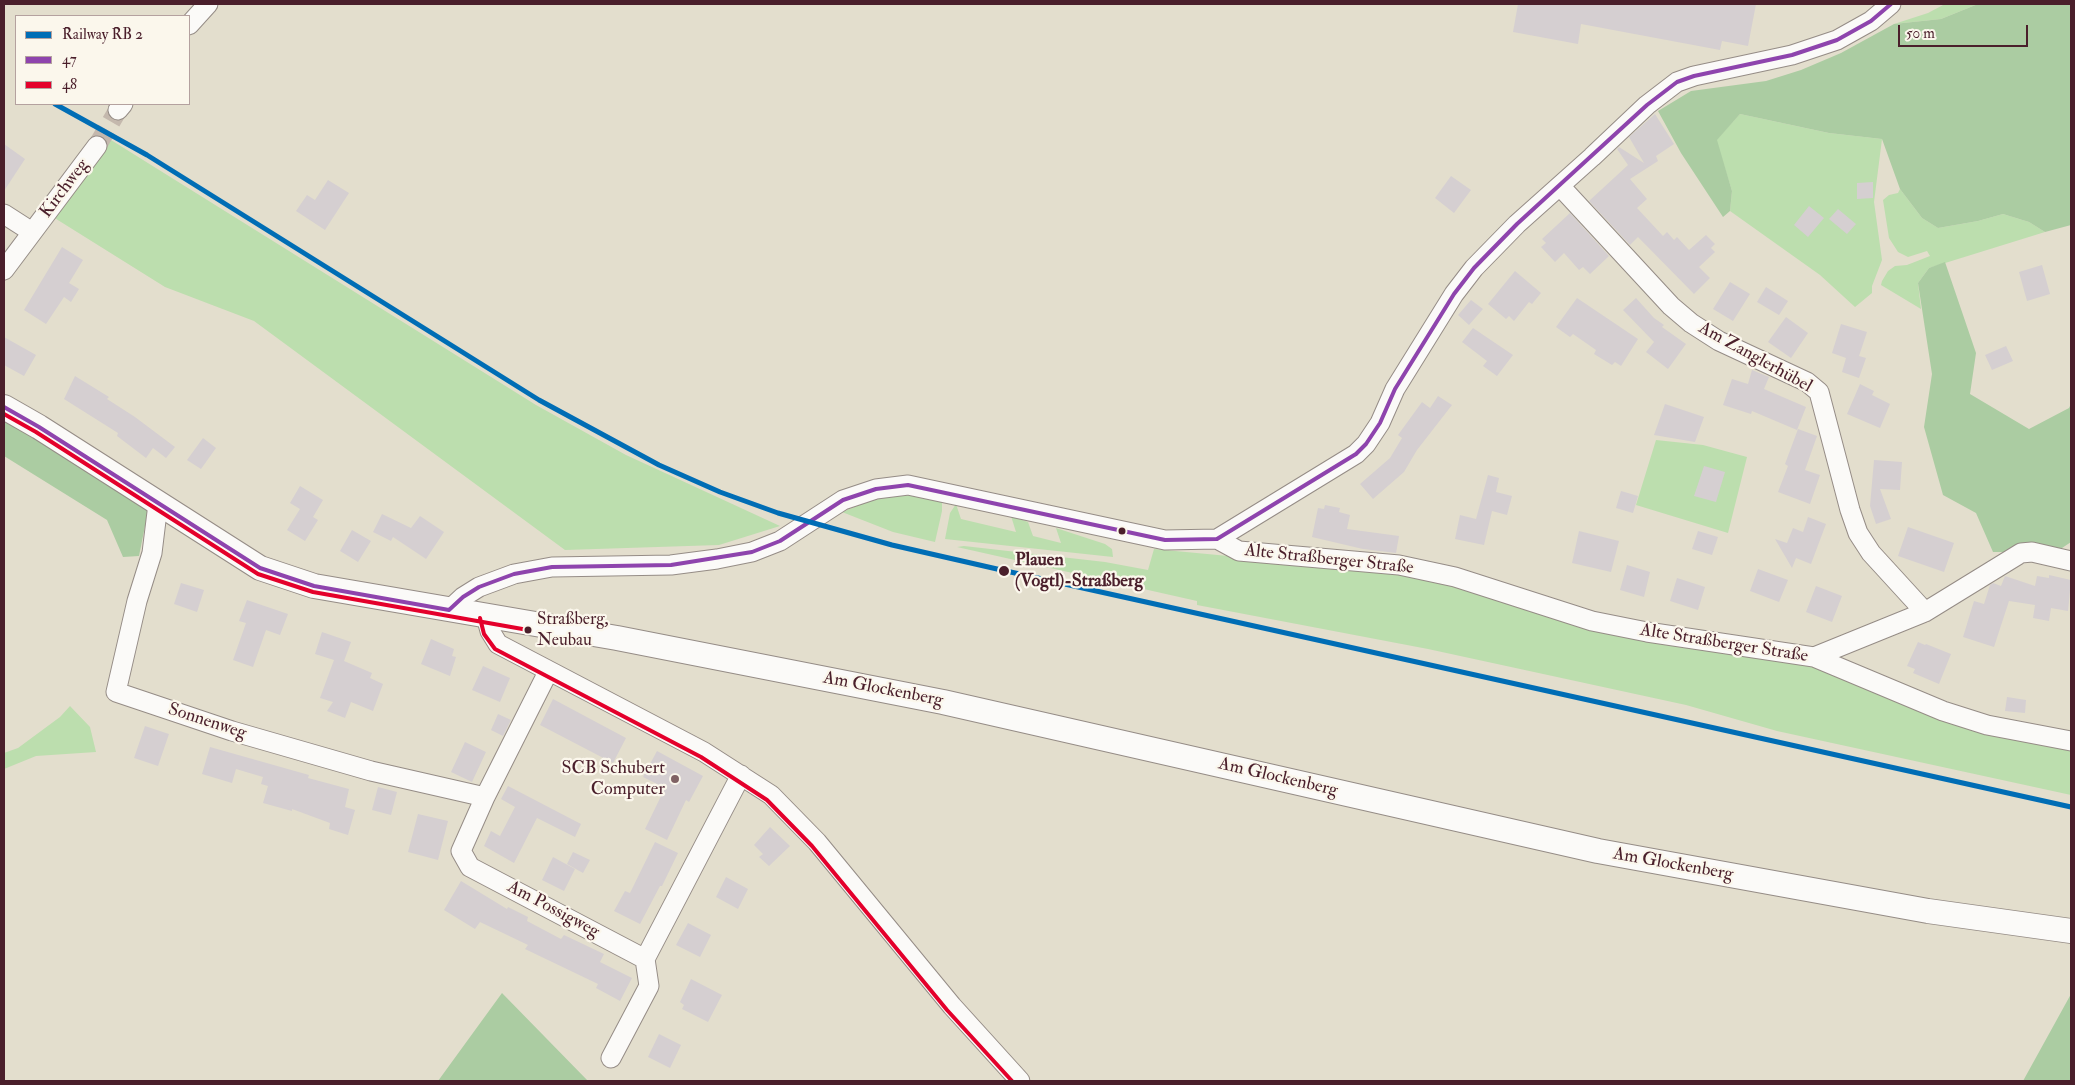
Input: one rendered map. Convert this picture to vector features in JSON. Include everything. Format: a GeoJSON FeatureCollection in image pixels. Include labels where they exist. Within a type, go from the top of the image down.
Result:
{"type":"FeatureCollection","features":[{"type":"Feature","properties":{"kind":"main road","name":"Am Glockenberg"},"geometry":{"type":"LineString","coordinates":[[4,407],[39,427],[260,568],[314,586],[617,638],[943,702],[1598,851],[1928,911],[2071,931]]}},
{"type":"Feature","properties":{"kind":"street"},"geometry":{"type":"LineString","coordinates":[[190,24],[208,4]]}},
{"type":"Feature","properties":{"kind":"street"},"geometry":{"type":"LineString","coordinates":[[1217,539],[1356,454],[1366,444],[1380,423],[1395,389],[1454,294],[1474,268],[1517,224],[1647,105],[1677,82],[1694,76],[1792,55],[1837,40],[1871,20],[1891,4]]}},
{"type":"Feature","properties":{"kind":"street","name":"Kirchweg"},"geometry":{"type":"LineString","coordinates":[[4,270],[97,146]]}},
{"type":"Feature","properties":{"kind":"street","name":"Am Zanglerhübel"},"geometry":{"type":"LineString","coordinates":[[1560,186],[1671,306],[1719,341],[1807,382],[1818,392],[1858,533],[1871,553],[1925,612]]}},
{"type":"Feature","properties":{"kind":"street","name":"Kirchweg"},"geometry":{"type":"LineString","coordinates":[[4,214],[32,232]]}},
{"type":"Feature","properties":{"kind":"street","name":"Alte Straßberger Straße"},"geometry":{"type":"LineString","coordinates":[[449,610],[463,597],[479,587],[514,574],[552,567],[671,565],[752,552],[780,541],[843,500],[876,489],[908,485],[1165,540],[1217,539],[1239,551],[1399,565],[1455,577],[1592,622],[1814,657],[1943,711],[1988,725],[2071,741]]}},
{"type":"Feature","properties":{"kind":"street","name":"Sonnenweg"},"geometry":{"type":"LineString","coordinates":[[158,504],[152,552],[137,601],[116,692],[232,731],[371,771],[485,797]]}},
{"type":"Feature","properties":{"kind":"street"},"geometry":{"type":"LineString","coordinates":[[1814,657],[1925,612],[2020,553],[2032,552],[2071,561]]}},
{"type":"Feature","properties":{"kind":"street"},"geometry":{"type":"LineString","coordinates":[[486,616],[490,631],[498,644],[548,672],[704,752],[772,795],[817,842],[952,1006],[1020,1081]]}},
{"type":"Feature","properties":{"kind":"street","name":"Am Possigweg"},"geometry":{"type":"LineString","coordinates":[[548,672],[485,797],[461,850],[470,867],[645,959]]}},
{"type":"Feature","properties":{"kind":"street"},"geometry":{"type":"LineString","coordinates":[[611,1058],[649,986],[645,959],[741,775]]}},
{"type":"Feature","properties":{"kind":"green space"},"geometry":{"type":"Polygon","coordinates":[[[1945,4],[1978,4],[1941,19],[1894,24],[1928,13],[1945,4]]]}},
{"type":"Feature","properties":{"kind":"green space"},"geometry":{"type":"Polygon","coordinates":[[[1978,4],[2071,4],[2071,225],[2045,232],[2029,222],[2003,214],[1978,221],[1938,228],[1922,218],[1900,189],[1882,139],[1829,133],[1740,114],[1717,140],[1732,191],[1730,211],[1723,217],[1681,153],[1658,111],[1691,91],[1766,81],[1801,70],[1841,53],[1894,24],[1941,19],[1978,4]]]}},
{"type":"Feature","properties":{"kind":"green space"},"geometry":{"type":"Polygon","coordinates":[[[1740,114],[1829,133],[1882,139],[1874,202],[1882,260],[1872,286],[1872,293],[1855,307],[1820,275],[1730,211],[1732,191],[1716,140],[1740,114]]]}},
{"type":"Feature","properties":{"kind":"green space"},"geometry":{"type":"Polygon","coordinates":[[[111,140],[536,405],[626,455],[780,526],[719,545],[565,550],[254,321],[165,287],[53,217],[111,140]]]}},
{"type":"Feature","properties":{"kind":"green space"},"geometry":{"type":"Polygon","coordinates":[[[1900,189],[1922,218],[1938,228],[1978,221],[2003,214],[2029,222],[2045,232],[1929,268],[1918,283],[1921,309],[1881,285],[1888,271],[1895,266],[1907,265],[1930,256],[1927,251],[1908,257],[1898,252],[1889,238],[1883,200],[1889,195],[1898,193],[1900,189]]]}},
{"type":"Feature","properties":{"kind":"green space"},"geometry":{"type":"Polygon","coordinates":[[[1945,262],[1976,353],[1970,394],[2029,429],[2069,408],[2071,404],[2071,542],[2056,552],[1993,552],[1976,513],[1943,495],[1924,427],[1932,374],[1918,283],[1929,268],[1945,262]]]}},
{"type":"Feature","properties":{"kind":"green space"},"geometry":{"type":"Polygon","coordinates":[[[4,417],[149,506],[139,556],[123,557],[107,520],[4,456],[4,417]]]}},
{"type":"Feature","properties":{"kind":"green space"},"geometry":{"type":"Polygon","coordinates":[[[1656,440],[1703,445],[1747,457],[1728,533],[1636,505],[1656,440]]]}},
{"type":"Feature","properties":{"kind":"green space"},"geometry":{"type":"Polygon","coordinates":[[[910,495],[942,499],[942,511],[935,542],[893,532],[842,512],[867,502],[891,496],[910,495]]]}},
{"type":"Feature","properties":{"kind":"green space"},"geometry":{"type":"Polygon","coordinates":[[[956,504],[961,519],[1016,532],[1011,516],[1028,522],[1033,536],[1061,543],[1056,528],[1105,544],[1112,549],[1113,557],[945,539],[950,513],[956,504]]]}},
{"type":"Feature","properties":{"kind":"green space"},"geometry":{"type":"Polygon","coordinates":[[[964,546],[1105,562],[1148,570],[1154,549],[1398,572],[1770,659],[1813,667],[1868,687],[2071,749],[2071,795],[1777,731],[1686,705],[1428,649],[1197,605],[1197,601],[957,547],[964,546]]]}},
{"type":"Feature","properties":{"kind":"green space"},"geometry":{"type":"Polygon","coordinates":[[[70,706],[90,727],[96,752],[36,756],[4,769],[4,753],[18,748],[60,717],[70,706]]]}},
{"type":"Feature","properties":{"kind":"green space"},"geometry":{"type":"Polygon","coordinates":[[[502,993],[588,1081],[438,1081],[502,993]]]}},
{"type":"Feature","properties":{"kind":"green space"},"geometry":{"type":"Polygon","coordinates":[[[2071,994],[2071,1081],[2023,1081],[2071,994]]]}},
{"type":"Feature","properties":{"kind":"building"},"geometry":{"type":"Polygon","coordinates":[[[1518,4],[1756,4],[1748,46],[1722,41],[1720,50],[1581,24],[1578,44],[1513,32],[1518,4]]]}},
{"type":"Feature","properties":{"kind":"building"},"geometry":{"type":"Polygon","coordinates":[[[1655,114],[1674,144],[1656,156],[1658,161],[1630,179],[1647,199],[1637,208],[1663,236],[1667,232],[1674,240],[1677,237],[1689,250],[1706,235],[1715,244],[1711,248],[1715,252],[1699,267],[1710,278],[1694,294],[1638,237],[1630,245],[1589,201],[1628,165],[1617,149],[1619,147],[1644,163],[1629,137],[1655,114]]]}},
{"type":"Feature","properties":{"kind":"building"},"geometry":{"type":"Polygon","coordinates":[[[4,144],[25,159],[4,191],[4,144]]]}},
{"type":"Feature","properties":{"kind":"building"},"geometry":{"type":"Polygon","coordinates":[[[1451,176],[1471,190],[1454,213],[1435,198],[1451,176]]]}},
{"type":"Feature","properties":{"kind":"building"},"geometry":{"type":"Polygon","coordinates":[[[328,180],[349,193],[325,230],[296,211],[307,195],[315,200],[328,180]]]}},
{"type":"Feature","properties":{"kind":"building"},"geometry":{"type":"Polygon","coordinates":[[[1873,182],[1873,198],[1857,199],[1857,183],[1873,182]]]}},
{"type":"Feature","properties":{"kind":"building"},"geometry":{"type":"Polygon","coordinates":[[[1809,206],[1824,218],[1808,237],[1794,225],[1809,206]]]}},
{"type":"Feature","properties":{"kind":"building"},"geometry":{"type":"Polygon","coordinates":[[[1838,209],[1856,224],[1847,234],[1829,219],[1838,209]]]}},
{"type":"Feature","properties":{"kind":"building"},"geometry":{"type":"Polygon","coordinates":[[[1570,213],[1609,256],[1590,274],[1583,267],[1579,270],[1564,253],[1555,262],[1541,247],[1546,243],[1542,239],[1570,213]]]}},
{"type":"Feature","properties":{"kind":"building"},"geometry":{"type":"Polygon","coordinates":[[[62,247],[83,260],[69,283],[79,289],[71,302],[64,297],[46,324],[24,310],[62,247]]]}},
{"type":"Feature","properties":{"kind":"building"},"geometry":{"type":"Polygon","coordinates":[[[2042,265],[2050,294],[2027,301],[2019,272],[2042,265]]]}},
{"type":"Feature","properties":{"kind":"building"},"geometry":{"type":"Polygon","coordinates":[[[1515,271],[1541,293],[1532,304],[1529,302],[1514,321],[1509,316],[1506,319],[1488,304],[1515,271]]]}},
{"type":"Feature","properties":{"kind":"building"},"geometry":{"type":"Polygon","coordinates":[[[1730,282],[1750,294],[1733,321],[1713,309],[1730,282]]]}},
{"type":"Feature","properties":{"kind":"building"},"geometry":{"type":"Polygon","coordinates":[[[1766,287],[1788,301],[1779,315],[1757,302],[1766,287]]]}},
{"type":"Feature","properties":{"kind":"building"},"geometry":{"type":"Polygon","coordinates":[[[1577,298],[1638,339],[1621,366],[1615,362],[1612,365],[1594,354],[1596,350],[1573,334],[1570,337],[1556,327],[1577,298]]]}},
{"type":"Feature","properties":{"kind":"building"},"geometry":{"type":"Polygon","coordinates":[[[1636,298],[1654,318],[1664,325],[1662,327],[1686,344],[1668,369],[1646,352],[1654,342],[1623,310],[1636,298]]]}},
{"type":"Feature","properties":{"kind":"building"},"geometry":{"type":"Polygon","coordinates":[[[1471,300],[1483,309],[1469,325],[1458,315],[1471,300]]]}},
{"type":"Feature","properties":{"kind":"building"},"geometry":{"type":"Polygon","coordinates":[[[1786,317],[1808,333],[1791,358],[1768,342],[1786,317]]]}},
{"type":"Feature","properties":{"kind":"building"},"geometry":{"type":"Polygon","coordinates":[[[1841,324],[1867,332],[1859,356],[1866,358],[1859,378],[1842,372],[1846,358],[1832,353],[1841,324]]]}},
{"type":"Feature","properties":{"kind":"building"},"geometry":{"type":"Polygon","coordinates":[[[1473,328],[1513,355],[1497,376],[1483,366],[1487,361],[1462,342],[1473,328]]]}},
{"type":"Feature","properties":{"kind":"building"},"geometry":{"type":"Polygon","coordinates":[[[4,337],[36,355],[24,376],[4,365],[4,337]]]}},
{"type":"Feature","properties":{"kind":"building"},"geometry":{"type":"Polygon","coordinates":[[[2006,346],[2013,361],[1992,370],[1985,355],[2006,346]]]}},
{"type":"Feature","properties":{"kind":"building"},"geometry":{"type":"Polygon","coordinates":[[[1752,370],[1769,377],[1764,389],[1806,407],[1797,430],[1752,411],[1751,414],[1723,405],[1732,379],[1748,384],[1752,370]]]}},
{"type":"Feature","properties":{"kind":"building"},"geometry":{"type":"Polygon","coordinates":[[[75,376],[109,397],[107,399],[175,447],[166,458],[153,448],[146,458],[117,436],[118,433],[64,399],[75,376]]]}},
{"type":"Feature","properties":{"kind":"building"},"geometry":{"type":"Polygon","coordinates":[[[1860,384],[1874,391],[1872,395],[1890,404],[1880,428],[1847,414],[1860,384]]]}},
{"type":"Feature","properties":{"kind":"building"},"geometry":{"type":"Polygon","coordinates":[[[1438,396],[1452,405],[1417,450],[1404,472],[1373,499],[1360,484],[1390,458],[1402,438],[1398,435],[1422,402],[1430,408],[1438,396]]]}},
{"type":"Feature","properties":{"kind":"building"},"geometry":{"type":"Polygon","coordinates":[[[1665,404],[1704,417],[1695,442],[1654,435],[1665,404]]]}},
{"type":"Feature","properties":{"kind":"building"},"geometry":{"type":"Polygon","coordinates":[[[1798,429],[1817,436],[1805,470],[1820,475],[1810,504],[1778,492],[1788,466],[1785,464],[1798,429]]]}},
{"type":"Feature","properties":{"kind":"building"},"geometry":{"type":"Polygon","coordinates":[[[203,438],[216,448],[201,469],[187,460],[203,438]]]}},
{"type":"Feature","properties":{"kind":"building"},"geometry":{"type":"Polygon","coordinates":[[[1874,460],[1902,462],[1900,490],[1880,489],[1891,519],[1876,524],[1870,506],[1874,460]]]}},
{"type":"Feature","properties":{"kind":"building"},"geometry":{"type":"Polygon","coordinates":[[[1704,466],[1725,472],[1716,502],[1694,496],[1704,466]]]}},
{"type":"Feature","properties":{"kind":"building"},"geometry":{"type":"Polygon","coordinates":[[[1488,475],[1499,478],[1496,492],[1512,496],[1507,515],[1492,511],[1484,545],[1455,539],[1460,515],[1476,519],[1488,475]]]}},
{"type":"Feature","properties":{"kind":"building"},"geometry":{"type":"Polygon","coordinates":[[[300,486],[323,500],[313,517],[318,520],[305,541],[287,530],[300,509],[290,503],[300,486]]]}},
{"type":"Feature","properties":{"kind":"building"},"geometry":{"type":"Polygon","coordinates":[[[1621,491],[1638,496],[1633,513],[1616,508],[1621,491]]]}},
{"type":"Feature","properties":{"kind":"building"},"geometry":{"type":"Polygon","coordinates":[[[1325,505],[1340,508],[1339,512],[1350,515],[1347,529],[1399,536],[1396,553],[1363,549],[1312,537],[1318,508],[1324,509],[1325,505]]]}},
{"type":"Feature","properties":{"kind":"building"},"geometry":{"type":"Polygon","coordinates":[[[382,514],[411,528],[420,516],[444,532],[426,559],[393,537],[391,541],[373,532],[382,514]]]}},
{"type":"Feature","properties":{"kind":"building"},"geometry":{"type":"Polygon","coordinates":[[[1808,517],[1826,524],[1811,564],[1796,558],[1792,568],[1775,539],[1787,543],[1793,528],[1803,532],[1808,517]]]}},
{"type":"Feature","properties":{"kind":"building"},"geometry":{"type":"Polygon","coordinates":[[[1908,527],[1954,543],[1944,572],[1898,556],[1908,527]]]}},
{"type":"Feature","properties":{"kind":"building"},"geometry":{"type":"Polygon","coordinates":[[[352,530],[371,541],[358,562],[340,551],[352,530]]]}},
{"type":"Feature","properties":{"kind":"building"},"geometry":{"type":"Polygon","coordinates":[[[1579,531],[1619,541],[1611,572],[1572,563],[1579,531]]]}},
{"type":"Feature","properties":{"kind":"building"},"geometry":{"type":"Polygon","coordinates":[[[1698,531],[1718,537],[1712,555],[1692,549],[1698,531]]]}},
{"type":"Feature","properties":{"kind":"building"},"geometry":{"type":"Polygon","coordinates":[[[1627,565],[1650,572],[1644,597],[1620,590],[1627,565]]]}},
{"type":"Feature","properties":{"kind":"building"},"geometry":{"type":"Polygon","coordinates":[[[1758,569],[1788,580],[1779,602],[1750,591],[1758,569]]]}},
{"type":"Feature","properties":{"kind":"building"},"geometry":{"type":"Polygon","coordinates":[[[2049,575],[2071,580],[2068,611],[2051,608],[2049,621],[2033,618],[2035,605],[2009,601],[1994,647],[1963,637],[1974,601],[1984,604],[1990,585],[1993,583],[2001,586],[2005,576],[2035,586],[2037,576],[2049,578],[2049,575]]]}},
{"type":"Feature","properties":{"kind":"building"},"geometry":{"type":"Polygon","coordinates":[[[1677,578],[1705,587],[1698,610],[1670,601],[1677,578]]]}},
{"type":"Feature","properties":{"kind":"building"},"geometry":{"type":"Polygon","coordinates":[[[181,583],[204,590],[197,612],[174,604],[181,583]]]}},
{"type":"Feature","properties":{"kind":"building"},"geometry":{"type":"Polygon","coordinates":[[[1816,586],[1842,596],[1832,622],[1806,612],[1816,586]]]}},
{"type":"Feature","properties":{"kind":"building"},"geometry":{"type":"Polygon","coordinates":[[[247,600],[288,614],[280,635],[266,630],[253,667],[233,660],[246,623],[239,621],[247,600]]]}},
{"type":"Feature","properties":{"kind":"building"},"geometry":{"type":"Polygon","coordinates":[[[322,632],[351,642],[344,661],[372,673],[370,678],[383,684],[373,711],[351,702],[345,718],[327,711],[333,702],[320,698],[334,660],[315,654],[322,632]]]}},
{"type":"Feature","properties":{"kind":"building"},"geometry":{"type":"Polygon","coordinates":[[[431,639],[454,649],[452,656],[456,657],[450,676],[421,664],[431,639]]]}},
{"type":"Feature","properties":{"kind":"building"},"geometry":{"type":"Polygon","coordinates":[[[1918,642],[1951,654],[1939,684],[1913,673],[1915,669],[1907,666],[1918,642]]]}},
{"type":"Feature","properties":{"kind":"building"},"geometry":{"type":"Polygon","coordinates":[[[483,666],[510,678],[500,702],[472,690],[483,666]]]}},
{"type":"Feature","properties":{"kind":"building"},"geometry":{"type":"Polygon","coordinates":[[[2007,697],[2026,700],[2025,713],[2005,711],[2007,697]]]}},
{"type":"Feature","properties":{"kind":"building"},"geometry":{"type":"Polygon","coordinates":[[[553,699],[626,738],[613,763],[540,725],[553,699]]]}},
{"type":"Feature","properties":{"kind":"building"},"geometry":{"type":"Polygon","coordinates":[[[498,714],[511,720],[503,736],[491,730],[498,714]]]}},
{"type":"Feature","properties":{"kind":"building"},"geometry":{"type":"Polygon","coordinates":[[[145,726],[169,734],[158,766],[134,758],[145,726]]]}},
{"type":"Feature","properties":{"kind":"building"},"geometry":{"type":"Polygon","coordinates":[[[465,742],[486,752],[472,782],[451,772],[465,742]]]}},
{"type":"Feature","properties":{"kind":"building"},"geometry":{"type":"Polygon","coordinates":[[[210,747],[309,775],[308,778],[349,789],[345,807],[355,810],[348,835],[329,829],[330,823],[292,809],[292,811],[263,803],[268,786],[261,784],[263,777],[236,769],[232,783],[202,774],[210,747]]]}},
{"type":"Feature","properties":{"kind":"building"},"geometry":{"type":"Polygon","coordinates":[[[657,751],[703,776],[689,802],[686,800],[667,840],[645,829],[665,788],[643,777],[657,751]]]}},
{"type":"Feature","properties":{"kind":"building"},"geometry":{"type":"Polygon","coordinates":[[[508,786],[581,824],[575,837],[537,818],[514,863],[484,846],[491,831],[500,836],[515,807],[501,799],[508,786]]]}},
{"type":"Feature","properties":{"kind":"building"},"geometry":{"type":"Polygon","coordinates":[[[378,787],[397,792],[391,815],[372,810],[378,787]]]}},
{"type":"Feature","properties":{"kind":"building"},"geometry":{"type":"Polygon","coordinates":[[[418,814],[448,821],[438,860],[408,852],[418,814]]]}},
{"type":"Feature","properties":{"kind":"building"},"geometry":{"type":"Polygon","coordinates":[[[770,827],[790,846],[769,866],[759,857],[763,854],[754,845],[770,827]]]}},
{"type":"Feature","properties":{"kind":"building"},"geometry":{"type":"Polygon","coordinates":[[[655,842],[678,853],[640,924],[614,911],[625,891],[630,893],[655,842]]]}},
{"type":"Feature","properties":{"kind":"building"},"geometry":{"type":"Polygon","coordinates":[[[573,852],[590,860],[583,873],[567,864],[573,852]]]}},
{"type":"Feature","properties":{"kind":"building"},"geometry":{"type":"Polygon","coordinates":[[[553,857],[575,869],[564,891],[542,880],[553,857]]]}},
{"type":"Feature","properties":{"kind":"building"},"geometry":{"type":"Polygon","coordinates":[[[726,877],[748,889],[738,909],[716,897],[726,877]]]}},
{"type":"Feature","properties":{"kind":"building"},"geometry":{"type":"Polygon","coordinates":[[[461,881],[507,909],[508,907],[528,917],[527,921],[561,939],[564,935],[604,954],[600,962],[632,978],[620,1001],[596,988],[598,984],[525,949],[528,945],[480,922],[475,929],[444,910],[461,881]]]}},
{"type":"Feature","properties":{"kind":"building"},"geometry":{"type":"Polygon","coordinates":[[[688,923],[711,935],[700,957],[676,945],[688,923]]]}},
{"type":"Feature","properties":{"kind":"building"},"geometry":{"type":"Polygon","coordinates":[[[691,979],[722,995],[708,1022],[682,1009],[684,1005],[680,1002],[691,979]]]}},
{"type":"Feature","properties":{"kind":"building"},"geometry":{"type":"Polygon","coordinates":[[[659,1034],[681,1045],[670,1068],[648,1057],[659,1034]]]}},
{"type":"Feature","properties":{"kind":"tunnel"},"geometry":{"type":"LineString","coordinates":[[97,146],[118,110]]}},
{"type":"Feature","properties":{"kind":"transit line","name":"47"},"geometry":{"type":"LineString","coordinates":[[449,610],[463,597],[479,587],[514,574],[552,567],[671,565],[752,552],[780,541],[843,500],[876,489],[908,485],[1165,540],[1217,539],[1356,454],[1366,444],[1380,423],[1395,389],[1454,294],[1474,268],[1517,224],[1647,105],[1677,82],[1694,76],[1792,55],[1837,40],[1871,21],[1891,4]]}},
{"type":"Feature","properties":{"kind":"transit line"},"geometry":{"type":"LineString","coordinates":[[57,105],[147,155],[539,400],[659,465],[720,492],[778,513],[892,545],[997,569],[2071,807]]}},
{"type":"Feature","properties":{"kind":"transit line","name":"47"},"geometry":{"type":"LineString","coordinates":[[4,407],[39,427],[260,568],[314,586],[449,610]]}},
{"type":"Feature","properties":{"kind":"transit line","name":"48"},"geometry":{"type":"LineString","coordinates":[[4,414],[36,432],[258,574],[313,592],[528,630]]}},
{"type":"Feature","properties":{"kind":"transit line","name":"48"},"geometry":{"type":"LineString","coordinates":[[480,618],[484,634],[495,649],[701,757],[767,800],[812,846],[947,1010],[1012,1081]]}},
{"type":"Feature","properties":{"kind":"place","name":"Plauen (Vogtl)-Straßberg"},"geometry":{"type":"Point","coordinates":[1004,571]}},
{"type":"Feature","properties":{"kind":"place","name":"Straßberg, Neubau"},"geometry":{"type":"Point","coordinates":[528,630]}},
{"type":"Feature","properties":{"kind":"place","name":"SCB Schubert Computer"},"geometry":{"type":"Point","coordinates":[675,779]}}]}
